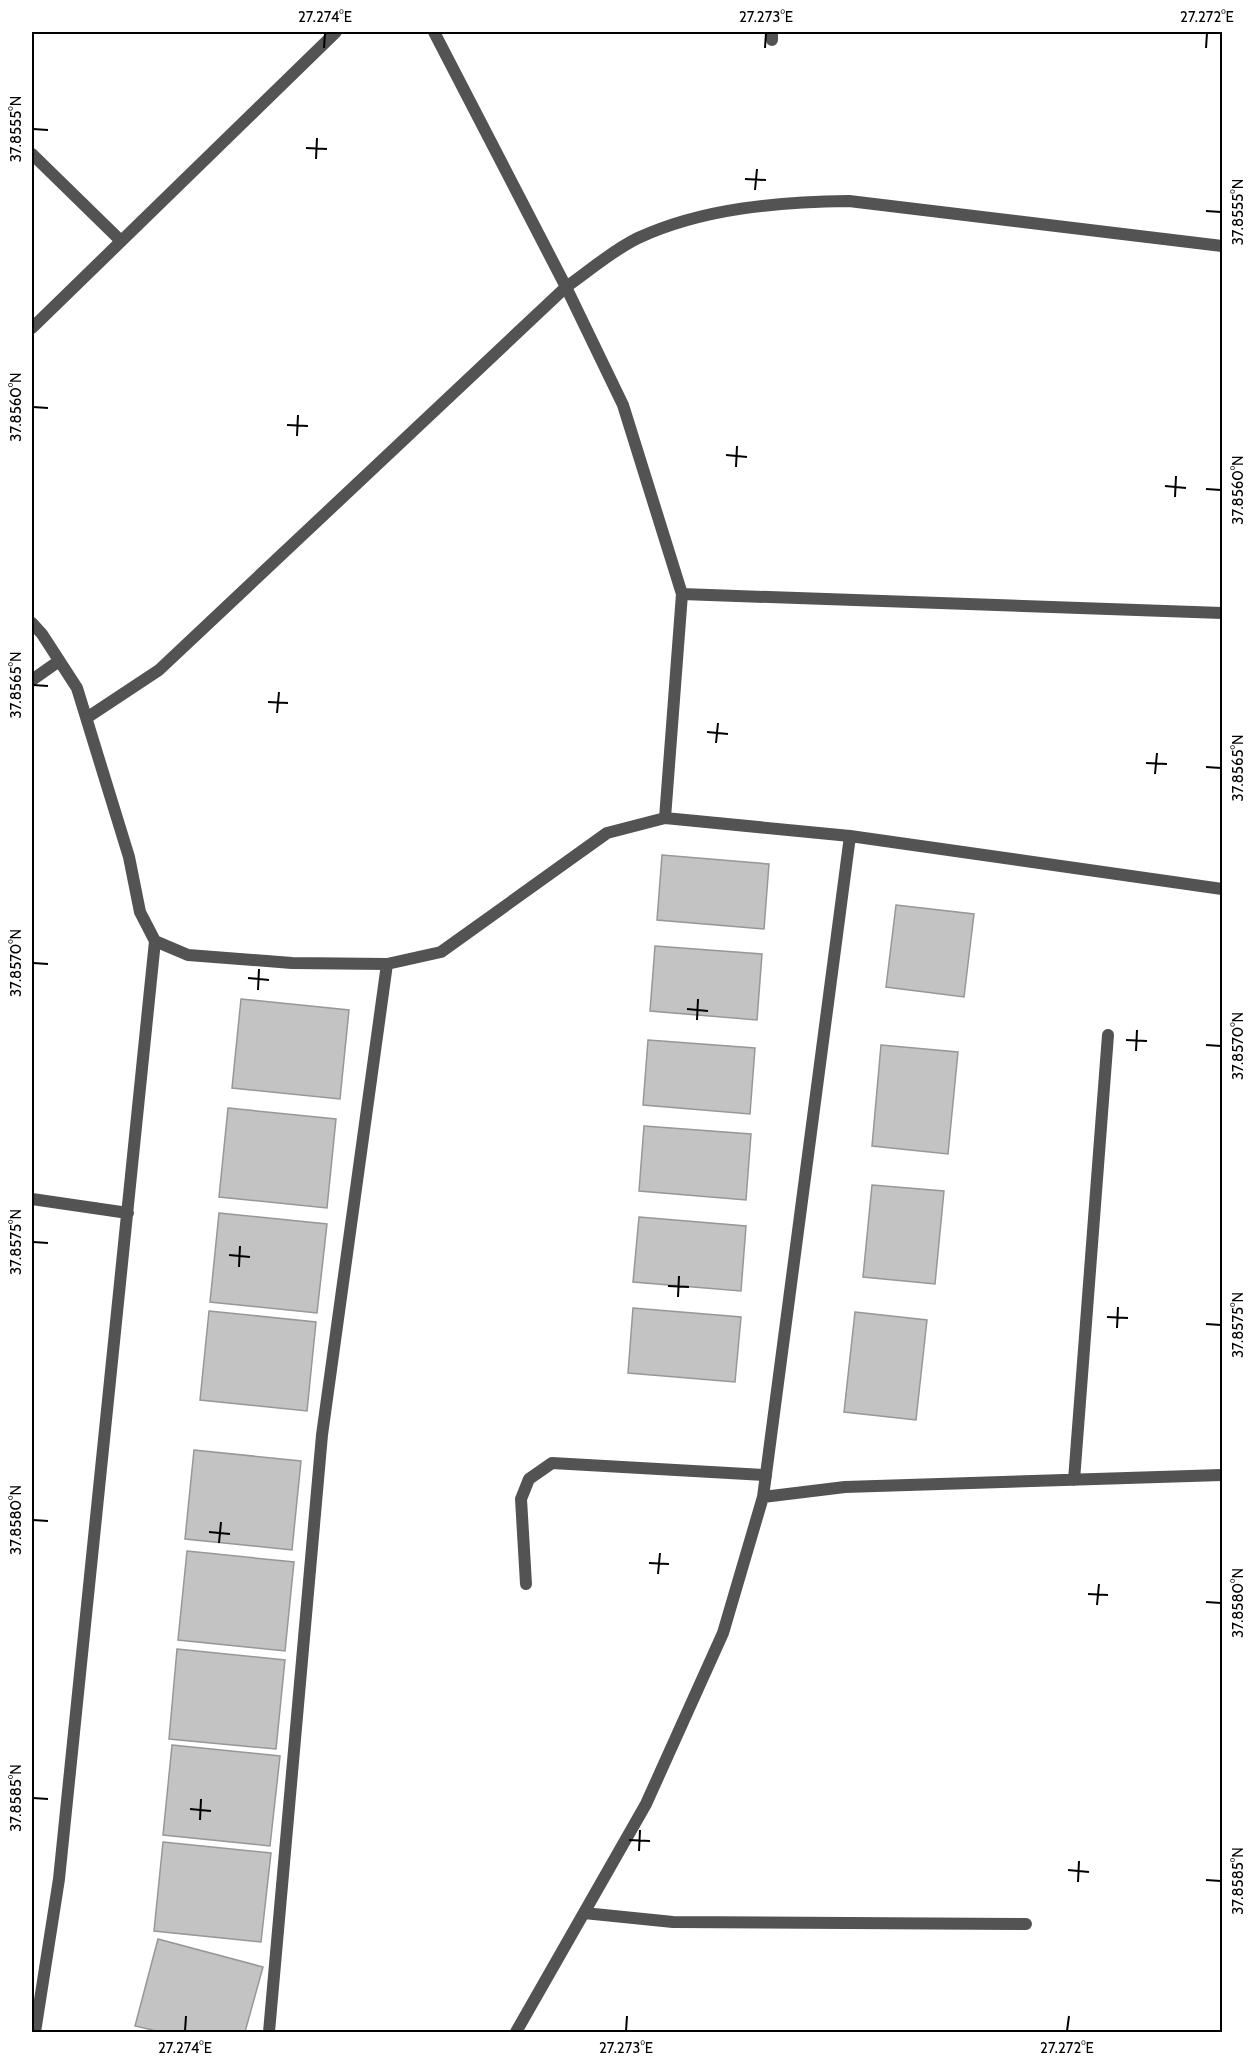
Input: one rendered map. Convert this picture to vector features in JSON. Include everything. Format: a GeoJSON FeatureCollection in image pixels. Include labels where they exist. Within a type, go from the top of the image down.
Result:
{"type":"FeatureCollection","features":[{"type":"Feature","properties":{"kind":"street"},"geometry":{"type":"LineString","coordinates":[[32,328],[336,32]]}},
{"type":"Feature","properties":{"kind":"street"},"geometry":{"type":"LineString","coordinates":[[434,32],[566,287],[623,405],[682,594],[665,818]]}},
{"type":"Feature","properties":{"kind":"street"},"geometry":{"type":"LineString","coordinates":[[32,154],[122,241]]}},
{"type":"Feature","properties":{"kind":"street"},"geometry":{"type":"LineString","coordinates":[[88,717],[159,670],[566,287],[637,239],[709,216],[802,201],[860,202],[1222,246]]}},
{"type":"Feature","properties":{"kind":"street"},"geometry":{"type":"LineString","coordinates":[[682,594],[1222,613]]}},
{"type":"Feature","properties":{"kind":"street"},"geometry":{"type":"LineString","coordinates":[[32,623],[42,634],[77,688],[88,717],[129,857],[140,912],[155,941],[59,1880],[35,2032]]}},
{"type":"Feature","properties":{"kind":"street"},"geometry":{"type":"LineString","coordinates":[[32,680],[59,661]]}},
{"type":"Feature","properties":{"kind":"street"},"geometry":{"type":"LineString","coordinates":[[155,941],[188,955],[292,963],[387,964],[441,952],[607,833],[665,818],[850,836],[1222,889]]}},
{"type":"Feature","properties":{"kind":"street"},"geometry":{"type":"LineString","coordinates":[[516,2032],[646,1804],[723,1633],[763,1497],[850,836]]}},
{"type":"Feature","properties":{"kind":"street"},"geometry":{"type":"LineString","coordinates":[[269,2032],[322,1436],[387,964]]}},
{"type":"Feature","properties":{"kind":"street"},"geometry":{"type":"LineString","coordinates":[[1074,1480],[1108,1035]]}},
{"type":"Feature","properties":{"kind":"street"},"geometry":{"type":"LineString","coordinates":[[32,1199],[128,1213]]}},
{"type":"Feature","properties":{"kind":"street"},"geometry":{"type":"LineString","coordinates":[[526,1584],[521,1499],[530,1479],[552,1463],[766,1475]]}},
{"type":"Feature","properties":{"kind":"street"},"geometry":{"type":"LineString","coordinates":[[763,1497],[845,1487],[1222,1475]]}},
{"type":"Feature","properties":{"kind":"street"},"geometry":{"type":"LineString","coordinates":[[584,1913],[673,1922],[1026,1924]]}},
{"type":"Feature","properties":{"kind":"building"},"geometry":{"type":"Polygon","coordinates":[[[662,855],[769,864],[764,929],[657,920],[662,855]]]}},
{"type":"Feature","properties":{"kind":"building"},"geometry":{"type":"Polygon","coordinates":[[[896,905],[974,914],[964,997],[886,987],[896,905]]]}},
{"type":"Feature","properties":{"kind":"building"},"geometry":{"type":"Polygon","coordinates":[[[655,946],[762,954],[757,1020],[650,1011],[655,946]]]}},
{"type":"Feature","properties":{"kind":"building"},"geometry":{"type":"Polygon","coordinates":[[[241,999],[349,1010],[340,1099],[232,1088],[241,999]]]}},
{"type":"Feature","properties":{"kind":"building"},"geometry":{"type":"Polygon","coordinates":[[[648,1040],[755,1048],[750,1114],[643,1105],[648,1040]]]}},
{"type":"Feature","properties":{"kind":"building"},"geometry":{"type":"Polygon","coordinates":[[[881,1045],[958,1052],[948,1154],[872,1146],[881,1045]]]}},
{"type":"Feature","properties":{"kind":"building"},"geometry":{"type":"Polygon","coordinates":[[[228,1108],[336,1119],[327,1208],[219,1197],[228,1108]]]}},
{"type":"Feature","properties":{"kind":"building"},"geometry":{"type":"Polygon","coordinates":[[[644,1126],[751,1134],[746,1200],[639,1191],[644,1126]]]}},
{"type":"Feature","properties":{"kind":"building"},"geometry":{"type":"Polygon","coordinates":[[[872,1185],[944,1191],[935,1284],[863,1277],[872,1185]]]}},
{"type":"Feature","properties":{"kind":"building"},"geometry":{"type":"Polygon","coordinates":[[[219,1213],[327,1224],[317,1313],[210,1302],[219,1213]]]}},
{"type":"Feature","properties":{"kind":"building"},"geometry":{"type":"Polygon","coordinates":[[[639,1217],[746,1226],[741,1291],[633,1282],[639,1217]]]}},
{"type":"Feature","properties":{"kind":"building"},"geometry":{"type":"Polygon","coordinates":[[[633,1308],[741,1317],[735,1382],[628,1373],[633,1308]]]}},
{"type":"Feature","properties":{"kind":"building"},"geometry":{"type":"Polygon","coordinates":[[[209,1311],[316,1322],[307,1411],[200,1400],[209,1311]]]}},
{"type":"Feature","properties":{"kind":"building"},"geometry":{"type":"Polygon","coordinates":[[[855,1312],[927,1320],[916,1420],[844,1412],[855,1312]]]}},
{"type":"Feature","properties":{"kind":"building"},"geometry":{"type":"Polygon","coordinates":[[[194,1450],[301,1461],[292,1550],[185,1539],[194,1450]]]}},
{"type":"Feature","properties":{"kind":"building"},"geometry":{"type":"Polygon","coordinates":[[[187,1551],[294,1562],[285,1651],[178,1640],[187,1551]]]}},
{"type":"Feature","properties":{"kind":"building"},"geometry":{"type":"Polygon","coordinates":[[[177,1649],[285,1660],[276,1749],[169,1739],[177,1649]]]}},
{"type":"Feature","properties":{"kind":"building"},"geometry":{"type":"Polygon","coordinates":[[[172,1745],[280,1756],[270,1846],[163,1835],[172,1745]]]}},
{"type":"Feature","properties":{"kind":"building"},"geometry":{"type":"Polygon","coordinates":[[[163,1842],[271,1853],[261,1942],[154,1931],[163,1842]]]}},
{"type":"Feature","properties":{"kind":"building"},"geometry":{"type":"Polygon","coordinates":[[[158,1939],[263,1967],[245,2032],[161,2032],[135,2026],[158,1939]]]}}]}
